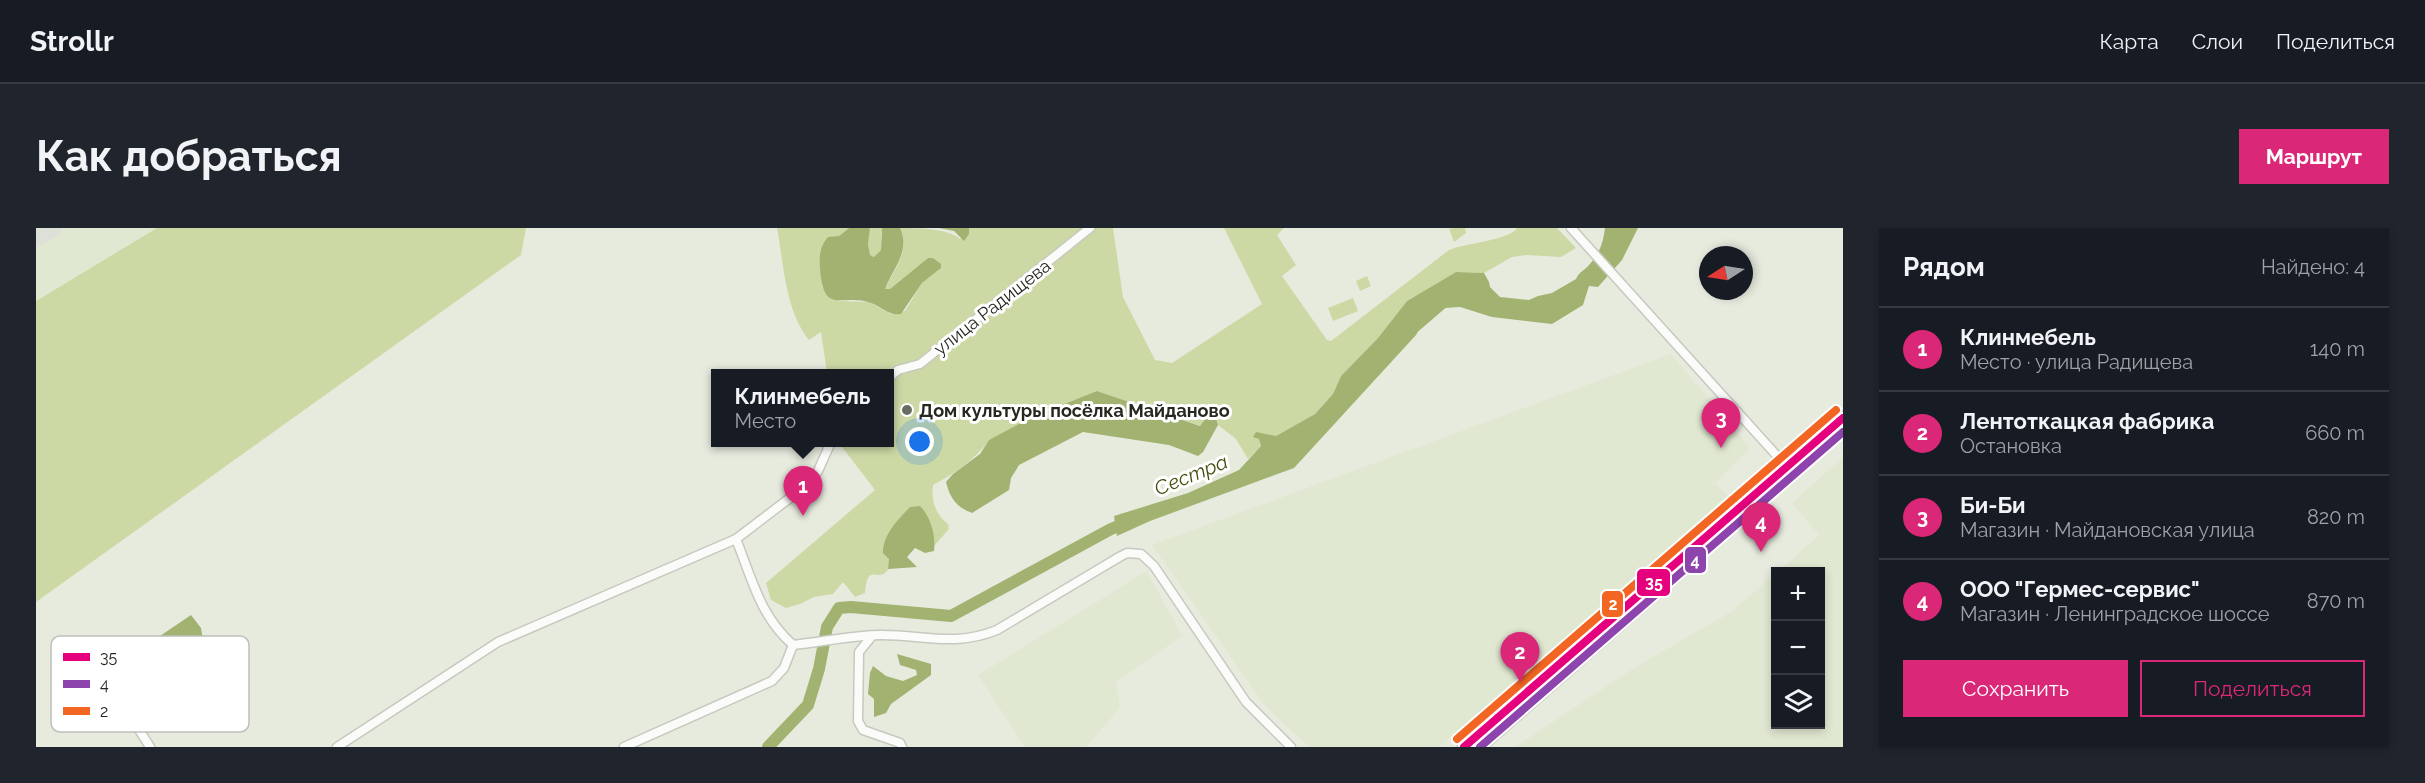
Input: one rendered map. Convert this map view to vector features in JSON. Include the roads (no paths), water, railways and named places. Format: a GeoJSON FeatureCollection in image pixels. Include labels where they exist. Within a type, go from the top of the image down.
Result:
{"type":"FeatureCollection","features":[{"type":"Feature","properties":{"kind":"highway"},"geometry":{"type":"LineString","coordinates":[[1479,747],[1789,470],[1843,418]]}},
{"type":"Feature","properties":{"kind":"highway"},"geometry":{"type":"LineString","coordinates":[[1464,747],[1789,470],[1843,429]]}},
{"type":"Feature","properties":{"kind":"street","name":"улица Радищева"},"geometry":{"type":"LineString","coordinates":[[894,374],[898,370],[920,364],[1090,228]]}},
{"type":"Feature","properties":{"kind":"street"},"geometry":{"type":"LineString","coordinates":[[1571,228],[1789,470]]}},
{"type":"Feature","properties":{"kind":"street"},"geometry":{"type":"LineString","coordinates":[[337,747],[498,642],[736,539],[803,488],[818,471],[829,447]]}},
{"type":"Feature","properties":{"kind":"street"},"geometry":{"type":"LineString","coordinates":[[736,539],[763,609],[777,631],[793,645],[870,636],[960,640],[977,638],[997,630],[1121,556],[1127,553],[1141,554],[1154,566],[1246,702],[1291,747]]}},
{"type":"Feature","properties":{"kind":"street"},"geometry":{"type":"LineString","coordinates":[[870,636],[859,652],[858,721],[863,729],[900,743],[902,747]]}},
{"type":"Feature","properties":{"kind":"street"},"geometry":{"type":"LineString","coordinates":[[624,747],[772,681],[784,668],[793,645]]}},
{"type":"Feature","properties":{"kind":"street"},"geometry":{"type":"LineString","coordinates":[[141,732],[150,747]]}},
{"type":"Feature","properties":{"kind":"waterway","name":"Сестра"},"geometry":{"type":"LineString","coordinates":[[1413,328],[1448,298]]}},
{"type":"Feature","properties":{"kind":"waterway","name":"Сестра"},"geometry":{"type":"LineString","coordinates":[[768,747],[808,705],[819,669],[827,627],[839,608],[851,607],[951,616],[1111,529],[1131,521]]}},
{"type":"Feature","properties":{"kind":"place","name":"Дом культуры посёлка Майданово"},"geometry":{"type":"Point","coordinates":[907,410]}},
{"type":"Feature","properties":{"kind":"place","name":"Би-Би"},"geometry":{"type":"Point","coordinates":[1721,448]}},
{"type":"Feature","properties":{"kind":"place","name":"Клинмебель"},"geometry":{"type":"Point","coordinates":[803,516]}},
{"type":"Feature","properties":{"kind":"place","name":"ООО \"Гермес-сервис\""},"geometry":{"type":"Point","coordinates":[1761,552]}},
{"type":"Feature","properties":{"kind":"place","name":"Лентоткацкая фабрика"},"geometry":{"type":"Point","coordinates":[1520,682]}}]}
